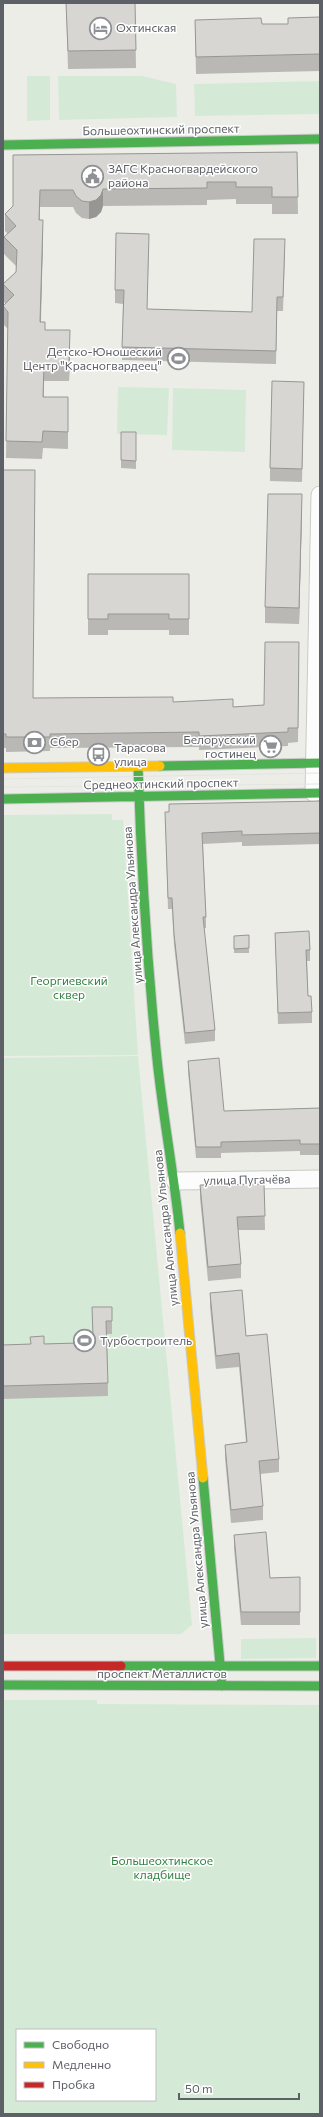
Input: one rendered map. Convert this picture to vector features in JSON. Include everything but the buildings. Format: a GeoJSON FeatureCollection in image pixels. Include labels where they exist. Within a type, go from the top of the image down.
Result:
{"type":"FeatureCollection","features":[{"type":"Feature","properties":{"kind":"street","name":"Большеохтинский проспект"},"geometry":{"type":"LineString","coordinates":[[3,145],[320,139]]}},
{"type":"Feature","properties":{"kind":"street"},"geometry":{"type":"LineString","coordinates":[[317,793],[320,495]]}},
{"type":"Feature","properties":{"kind":"street","name":"Среднеохтинский проспект"},"geometry":{"type":"LineString","coordinates":[[3,768],[317,763]]}},
{"type":"Feature","properties":{"kind":"street","name":"улица Александра Ульянова"},"geometry":{"type":"LineString","coordinates":[[138,766],[142,882],[157,1060],[175,1181],[222,1686]]}},
{"type":"Feature","properties":{"kind":"street","name":"Среднеохтинский проспект"},"geometry":{"type":"LineString","coordinates":[[3,799],[317,793]]}},
{"type":"Feature","properties":{"kind":"street","name":"улица Пугачёва"},"geometry":{"type":"LineString","coordinates":[[175,1181],[320,1179]]}},
{"type":"Feature","properties":{"kind":"street","name":"проспект Металлистов"},"geometry":{"type":"LineString","coordinates":[[3,1666],[320,1666]]}},
{"type":"Feature","properties":{"kind":"street","name":"проспект Металлистов"},"geometry":{"type":"LineString","coordinates":[[3,1685],[320,1686]]}},
{"type":"Feature","properties":{"kind":"green space"},"geometry":{"type":"Polygon","coordinates":[[[27,76],[50,76],[50,120],[27,121],[27,76]]]}},
{"type":"Feature","properties":{"kind":"green space"},"geometry":{"type":"Polygon","coordinates":[[[58,76],[142,76],[176,84],[177,117],[59,120],[58,76]]]}},
{"type":"Feature","properties":{"kind":"green space"},"geometry":{"type":"Polygon","coordinates":[[[320,81],[320,114],[195,116],[194,84],[320,81]]]}},
{"type":"Feature","properties":{"kind":"green space"},"geometry":{"type":"Polygon","coordinates":[[[118,387],[169,388],[167,435],[117,434],[118,387]]]}},
{"type":"Feature","properties":{"kind":"green space"},"geometry":{"type":"Polygon","coordinates":[[[173,388],[246,390],[245,452],[172,450],[173,388]]]}},
{"type":"Feature","properties":{"kind":"green space","name":"Георгиевский сквер"},"geometry":{"type":"Polygon","coordinates":[[[112,814],[112,820],[123,820],[138,1055],[3,1056],[3,815],[112,814]]]}},
{"type":"Feature","properties":{"kind":"green space","name":"Турбостроитель"},"geometry":{"type":"Polygon","coordinates":[[[138,1056],[192,1625],[181,1634],[3,1634],[3,1058],[138,1056]]]}},
{"type":"Feature","properties":{"kind":"green space"},"geometry":{"type":"Polygon","coordinates":[[[316,1638],[316,1658],[241,1659],[241,1639],[316,1638]]]}},
{"type":"Feature","properties":{"kind":"green space","name":"Большеохтинское кладбище"},"geometry":{"type":"Polygon","coordinates":[[[3,1700],[97,1700],[97,1704],[320,1705],[320,2114],[3,2114],[3,1700]]]}},
{"type":"Feature","properties":{"kind":"tram line"},"geometry":{"type":"LineString","coordinates":[[3,779],[320,773]]}},
{"type":"Feature","properties":{"kind":"tram line"},"geometry":{"type":"LineString","coordinates":[[3,787],[320,784]]}},
{"type":"Feature","properties":{"kind":"traffic: fast"},"geometry":{"type":"LineString","coordinates":[[3,145],[320,139]]}},
{"type":"Feature","properties":{"kind":"traffic: fast"},"geometry":{"type":"LineString","coordinates":[[160,766],[320,763]]}},
{"type":"Feature","properties":{"kind":"traffic: fast"},"geometry":{"type":"LineString","coordinates":[[138,766],[145,912],[153,1022],[159,1081],[180,1233]]}},
{"type":"Feature","properties":{"kind":"traffic: fast"},"geometry":{"type":"LineString","coordinates":[[3,799],[320,793]]}},
{"type":"Feature","properties":{"kind":"traffic: fast"},"geometry":{"type":"LineString","coordinates":[[203,1478],[222,1686]]}},
{"type":"Feature","properties":{"kind":"traffic: fast"},"geometry":{"type":"LineString","coordinates":[[121,1666],[320,1666]]}},
{"type":"Feature","properties":{"kind":"traffic: fast"},"geometry":{"type":"LineString","coordinates":[[3,1685],[320,1686]]}},
{"type":"Feature","properties":{"kind":"traffic: slow"},"geometry":{"type":"LineString","coordinates":[[3,768],[160,766]]}},
{"type":"Feature","properties":{"kind":"traffic: slow"},"geometry":{"type":"LineString","coordinates":[[180,1233],[203,1478]]}},
{"type":"Feature","properties":{"kind":"traffic: jam"},"geometry":{"type":"LineString","coordinates":[[3,1666],[121,1666]]}},
{"type":"Feature","properties":{"kind":"place","name":"Охтинская"},"geometry":{"type":"Point","coordinates":[101,28]}},
{"type":"Feature","properties":{"kind":"place","name":"ЗАГС Красногвардейского района"},"geometry":{"type":"Point","coordinates":[93,176]}},
{"type":"Feature","properties":{"kind":"place","name":"Детско-Юношеский Центр \"Красногвардеец\""},"geometry":{"type":"Point","coordinates":[178,359]}},
{"type":"Feature","properties":{"kind":"place","name":"Сбер"},"geometry":{"type":"Point","coordinates":[34,742]}},
{"type":"Feature","properties":{"kind":"place","name":"Белорусский гостинец"},"geometry":{"type":"Point","coordinates":[271,747]}},
{"type":"Feature","properties":{"kind":"place","name":"Тарасова улица"},"geometry":{"type":"Point","coordinates":[99,755]}},
{"type":"Feature","properties":{"kind":"place","name":"Турбостроитель"},"geometry":{"type":"Point","coordinates":[84,1341]}}]}
